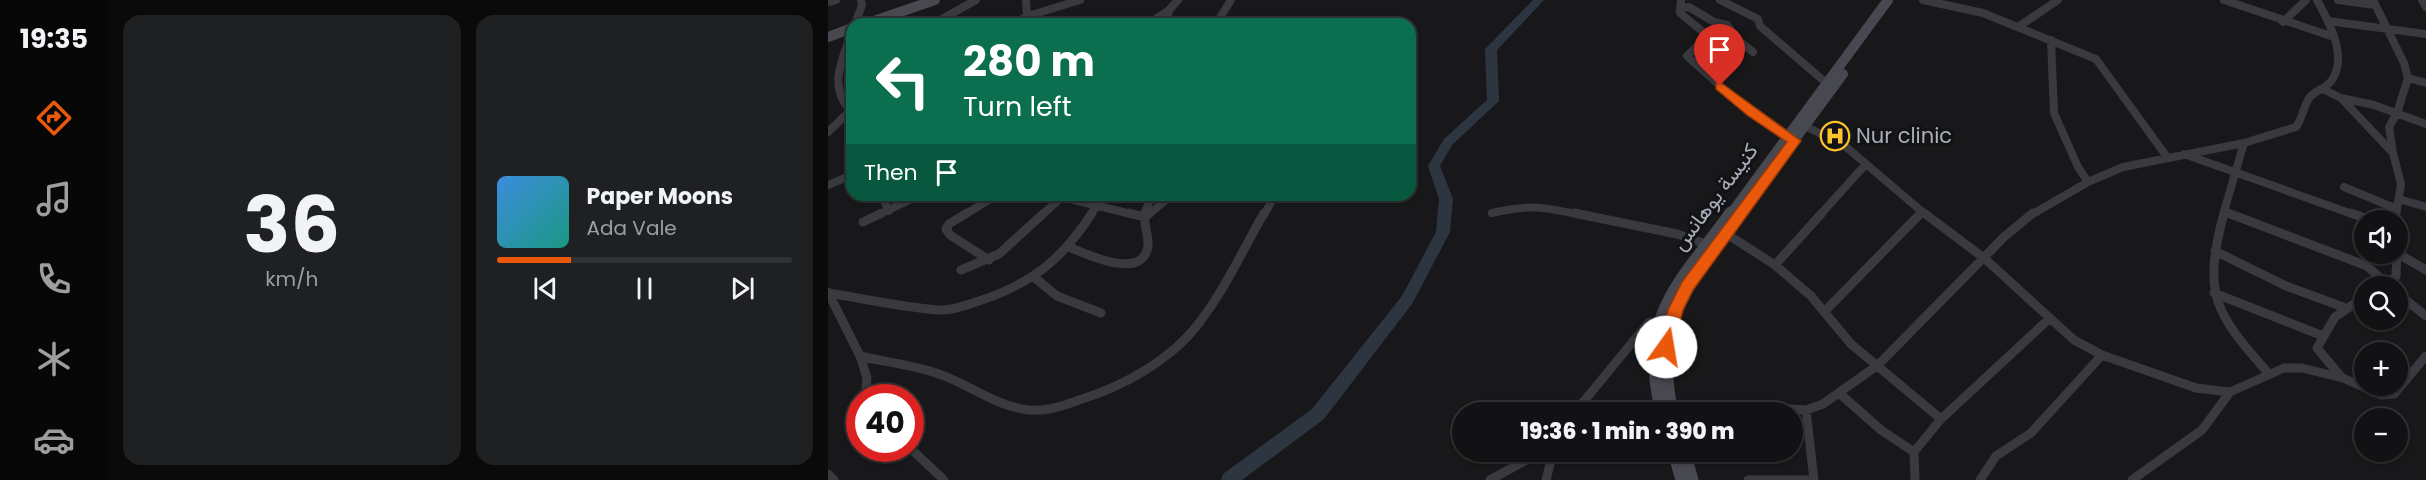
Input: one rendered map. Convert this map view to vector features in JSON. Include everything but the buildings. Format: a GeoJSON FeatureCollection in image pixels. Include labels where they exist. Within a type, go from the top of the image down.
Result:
{"type":"FeatureCollection","features":[{"type":"Feature","properties":{"kind":"street"},"geometry":{"type":"LineString","coordinates":[[828,2],[836,0]]}},
{"type":"Feature","properties":{"kind":"street"},"geometry":{"type":"LineString","coordinates":[[857,18],[862,5],[861,0]]}},
{"type":"Feature","properties":{"kind":"street"},"geometry":{"type":"LineString","coordinates":[[882,18],[935,0]]}},
{"type":"Feature","properties":{"kind":"street"},"geometry":{"type":"LineString","coordinates":[[944,18],[976,0]]}},
{"type":"Feature","properties":{"kind":"street"},"geometry":{"type":"LineString","coordinates":[[1026,0],[1028,16]]}},
{"type":"Feature","properties":{"kind":"street"},"geometry":{"type":"LineString","coordinates":[[1024,18],[1079,0]]}},
{"type":"Feature","properties":{"kind":"street"},"geometry":{"type":"LineString","coordinates":[[1220,18],[1231,0]]}},
{"type":"Feature","properties":{"kind":"street"},"geometry":{"type":"LineString","coordinates":[[1720,0],[1758,19],[1761,27],[1829,86]]}},
{"type":"Feature","properties":{"kind":"street"},"geometry":{"type":"LineString","coordinates":[[1666,402],[1666,324],[1687,286],[1712,246],[1829,86],[1888,0]]}},
{"type":"Feature","properties":{"kind":"street"},"geometry":{"type":"LineString","coordinates":[[1829,86],[1897,0]]}},
{"type":"Feature","properties":{"kind":"street"},"geometry":{"type":"LineString","coordinates":[[1923,0],[1983,13],[2096,59],[2167,157]]}},
{"type":"Feature","properties":{"kind":"street"},"geometry":{"type":"LineString","coordinates":[[2018,27],[2058,0]]}},
{"type":"Feature","properties":{"kind":"street"},"geometry":{"type":"LineString","coordinates":[[2224,0],[2244,3],[2283,22],[2334,37]]}},
{"type":"Feature","properties":{"kind":"street"},"geometry":{"type":"LineString","coordinates":[[2283,22],[2306,0]]}},
{"type":"Feature","properties":{"kind":"street"},"geometry":{"type":"LineString","coordinates":[[1803,410],[1823,404],[1878,365],[1984,258],[2033,213],[2088,182],[2123,167],[2244,143],[2296,127],[2302,120],[2312,94],[2323,89],[2331,81],[2337,61],[2334,37],[2318,0]]}},
{"type":"Feature","properties":{"kind":"street"},"geometry":{"type":"LineString","coordinates":[[2338,0],[2374,3],[2404,63],[2408,78],[2397,112],[2389,127],[2401,184],[2397,209],[2344,187]]}},
{"type":"Feature","properties":{"kind":"street"},"geometry":{"type":"LineString","coordinates":[[2422,0],[2426,7]]}},
{"type":"Feature","properties":{"kind":"street"},"geometry":{"type":"LineString","coordinates":[[1168,18],[1174,1]]}},
{"type":"Feature","properties":{"kind":"street"},"geometry":{"type":"LineString","coordinates":[[1754,52],[1740,42],[1728,26],[1714,22],[1680,4],[1680,13],[1708,36],[1687,56],[1708,77],[1751,112],[1790,138]]}},
{"type":"Feature","properties":{"kind":"street"},"geometry":{"type":"LineString","coordinates":[[1157,18],[1169,10]]}},
{"type":"Feature","properties":{"kind":"street"},"geometry":{"type":"LineString","coordinates":[[2328,21],[2426,34]]}},
{"type":"Feature","properties":{"kind":"street"},"geometry":{"type":"LineString","coordinates":[[828,37],[846,30]]}},
{"type":"Feature","properties":{"kind":"street"},"geometry":{"type":"LineString","coordinates":[[840,33],[846,40]]}},
{"type":"Feature","properties":{"kind":"street"},"geometry":{"type":"LineString","coordinates":[[2051,40],[2054,113],[2078,167],[2088,182]]}},
{"type":"Feature","properties":{"kind":"street"},"geometry":{"type":"LineString","coordinates":[[846,52],[837,70],[835,87],[839,101],[846,106]]}},
{"type":"Feature","properties":{"kind":"street"},"geometry":{"type":"LineString","coordinates":[[828,73],[837,70]]}},
{"type":"Feature","properties":{"kind":"street"},"geometry":{"type":"LineString","coordinates":[[2408,78],[2426,83]]}},
{"type":"Feature","properties":{"kind":"street"},"geometry":{"type":"LineString","coordinates":[[2323,89],[2341,98],[2397,112],[2426,124]]}},
{"type":"Feature","properties":{"kind":"street"},"geometry":{"type":"LineString","coordinates":[[2341,98],[2393,153]]}},
{"type":"Feature","properties":{"kind":"street"},"geometry":{"type":"LineString","coordinates":[[828,132],[846,115]]}},
{"type":"Feature","properties":{"kind":"street"},"geometry":{"type":"LineString","coordinates":[[1801,124],[1845,146],[1922,212],[1984,258],[2074,340],[2102,355],[2196,388],[2230,392]]}},
{"type":"Feature","properties":{"kind":"street"},"geometry":{"type":"LineString","coordinates":[[2244,143],[2215,251],[2214,293],[2234,335],[2270,374]]}},
{"type":"Feature","properties":{"kind":"street"},"geometry":{"type":"LineString","coordinates":[[2184,154],[2354,214]]}},
{"type":"Feature","properties":{"kind":"street"},"geometry":{"type":"LineString","coordinates":[[1775,265],[1866,164]]}},
{"type":"Feature","properties":{"kind":"street"},"geometry":{"type":"LineString","coordinates":[[828,185],[846,178]]}},
{"type":"Feature","properties":{"kind":"street"},"geometry":{"type":"LineString","coordinates":[[2399,199],[2426,207]]}},
{"type":"Feature","properties":{"kind":"street"},"geometry":{"type":"LineString","coordinates":[[884,201],[889,211]]}},
{"type":"Feature","properties":{"kind":"street"},"geometry":{"type":"LineString","coordinates":[[863,222],[908,201]]}},
{"type":"Feature","properties":{"kind":"street"},"geometry":{"type":"LineString","coordinates":[[987,201],[949,224],[946,229],[950,235],[989,260]]}},
{"type":"Feature","properties":{"kind":"street"},"geometry":{"type":"LineString","coordinates":[[961,270],[999,254],[1053,201]]}},
{"type":"Feature","properties":{"kind":"street"},"geometry":{"type":"LineString","coordinates":[[1078,201],[1144,217]]}},
{"type":"Feature","properties":{"kind":"street"},"geometry":{"type":"LineString","coordinates":[[829,292],[951,310],[994,296],[1035,278],[1048,268],[1069,248],[1099,201]]}},
{"type":"Feature","properties":{"kind":"street"},"geometry":{"type":"LineString","coordinates":[[1069,248],[1133,266],[1143,258],[1148,246],[1144,217],[1150,201]]}},
{"type":"Feature","properties":{"kind":"street"},"geometry":{"type":"LineString","coordinates":[[1144,217],[1164,201]]}},
{"type":"Feature","properties":{"kind":"street"},"geometry":{"type":"LineString","coordinates":[[860,356],[937,373],[994,401],[1029,410],[1051,409],[1084,400],[1142,372],[1173,349],[1198,325],[1226,284],[1272,201]]}},
{"type":"Feature","properties":{"kind":"street"},"geometry":{"type":"LineString","coordinates":[[1492,213],[1522,206],[1548,208],[1677,234],[1712,246]]}},
{"type":"Feature","properties":{"kind":"street"},"geometry":{"type":"LineString","coordinates":[[1825,311],[1922,212]]}},
{"type":"Feature","properties":{"kind":"street"},"geometry":{"type":"LineString","coordinates":[[2225,212],[2367,266],[2378,276]]}},
{"type":"Feature","properties":{"kind":"street"},"geometry":{"type":"LineString","coordinates":[[1723,232],[1775,265],[1825,311],[1851,344],[1941,419]]}},
{"type":"Feature","properties":{"kind":"street"},"geometry":{"type":"LineString","coordinates":[[2215,251],[2286,286],[2343,307]]}},
{"type":"Feature","properties":{"kind":"street"},"geometry":{"type":"LineString","coordinates":[[2408,258],[2426,270]]}},
{"type":"Feature","properties":{"kind":"street"},"geometry":{"type":"LineString","coordinates":[[1035,278],[1046,291],[1072,304],[1101,313]]}},
{"type":"Feature","properties":{"kind":"street"},"geometry":{"type":"LineString","coordinates":[[829,292],[860,356],[867,378],[866,384]]}},
{"type":"Feature","properties":{"kind":"street"},"geometry":{"type":"LineString","coordinates":[[2214,293],[2323,336]]}},
{"type":"Feature","properties":{"kind":"street"},"geometry":{"type":"LineString","coordinates":[[2343,378],[2318,348],[2323,336],[2343,307],[2354,302]]}},
{"type":"Feature","properties":{"kind":"street"},"geometry":{"type":"LineString","coordinates":[[2408,302],[2426,316]]}},
{"type":"Feature","properties":{"kind":"street"},"geometry":{"type":"LineString","coordinates":[[1915,480],[1914,452],[1941,419],[2049,319]]}},
{"type":"Feature","properties":{"kind":"street"},"geometry":{"type":"LineString","coordinates":[[1583,402],[1649,322],[1666,324]]}},
{"type":"Feature","properties":{"kind":"street"},"geometry":{"type":"LineString","coordinates":[[1980,480],[1996,456],[2031,433],[2102,355]]}},
{"type":"Feature","properties":{"kind":"street"},"geometry":{"type":"LineString","coordinates":[[2132,480],[2202,430],[2230,392],[2284,368],[2302,368],[2343,378],[2371,393],[2394,394],[2426,356]]}},
{"type":"Feature","properties":{"kind":"street"},"geometry":{"type":"LineString","coordinates":[[1839,393],[1881,430],[1914,452]]}},
{"type":"Feature","properties":{"kind":"street"},"geometry":{"type":"LineString","coordinates":[[1748,480],[1814,480],[1806,410]]}},
{"type":"Feature","properties":{"kind":"street"},"geometry":{"type":"LineString","coordinates":[[924,461],[944,480]]}},
{"type":"Feature","properties":{"kind":"street"},"geometry":{"type":"LineString","coordinates":[[1490,480],[1523,462]]}},
{"type":"Feature","properties":{"kind":"street"},"geometry":{"type":"LineString","coordinates":[[1546,480],[1550,462]]}},
{"type":"Feature","properties":{"kind":"street"},"geometry":{"type":"LineString","coordinates":[[1677,462],[1682,480]]}},
{"type":"Feature","properties":{"kind":"street"},"geometry":{"type":"LineString","coordinates":[[1687,462],[1692,480]]}},
{"type":"Feature","properties":{"kind":"street"},"geometry":{"type":"LineString","coordinates":[[828,474],[834,480]]}},
{"type":"Feature","properties":{"kind":"waterway"},"geometry":{"type":"LineString","coordinates":[[1229,480],[1318,414],[1407,300],[1443,232],[1446,199],[1434,166],[1448,142],[1493,101],[1491,49],[1539,0]]}},
{"type":"Feature","properties":{"kind":"place","name":"Nur clinic"},"geometry":{"type":"Point","coordinates":[1835,136]}},
{"type":"Feature","properties":{"kind":"route"},"geometry":{"type":"LineString","coordinates":[[1666,347],[1676,310],[1687,286],[1794,141],[1751,112],[1720,86]]}}]}
